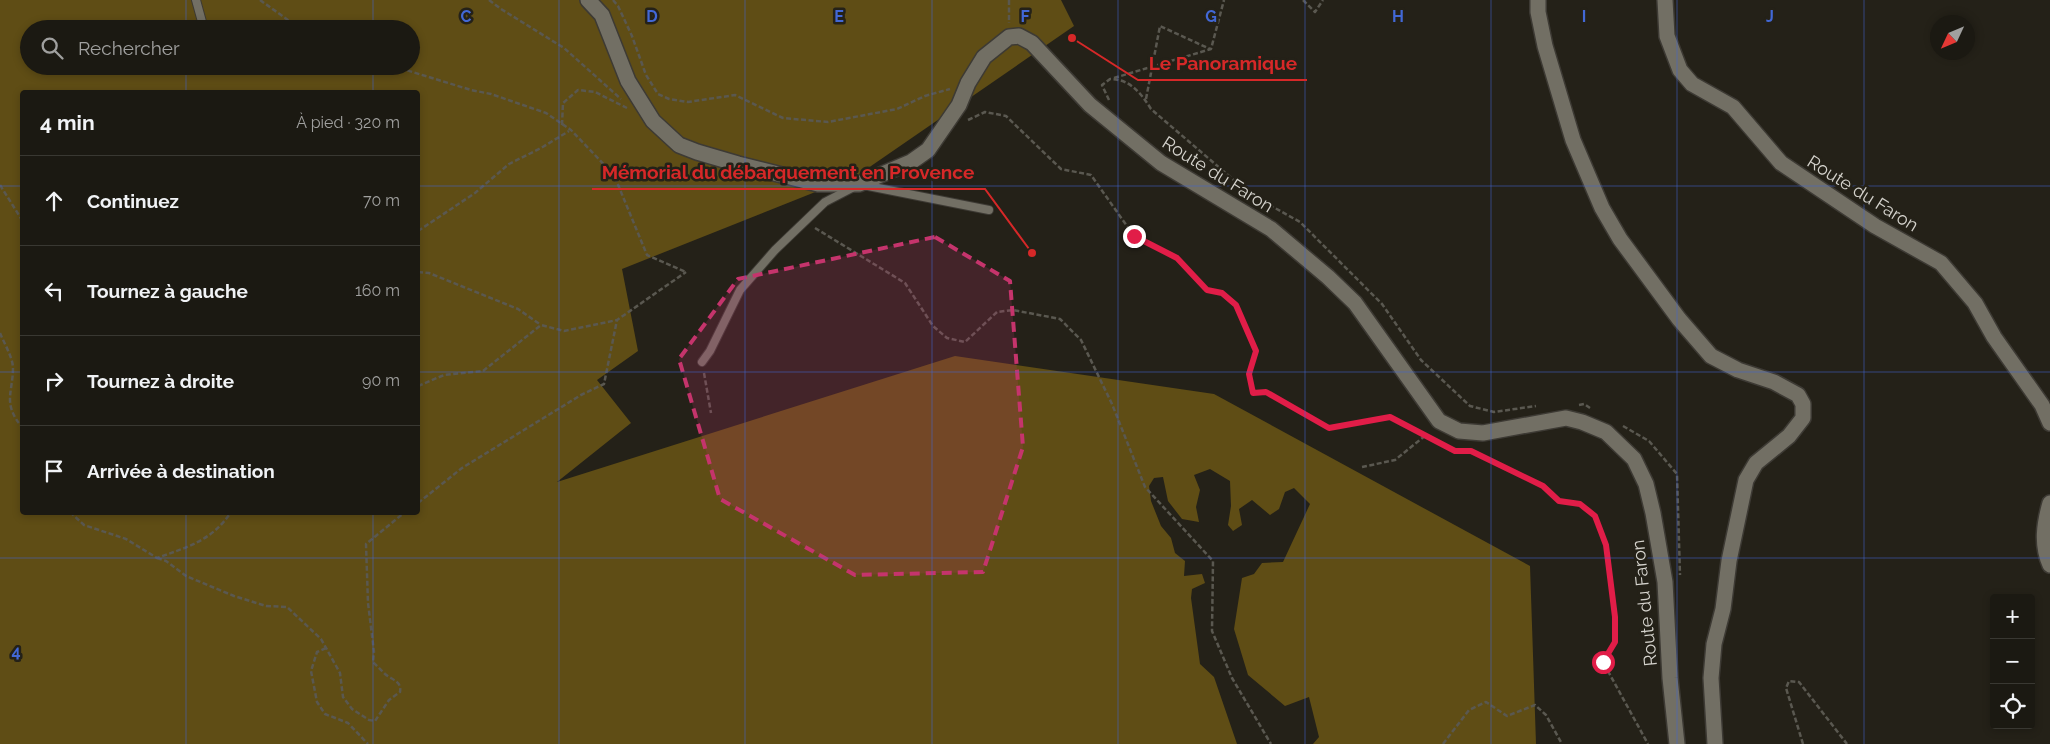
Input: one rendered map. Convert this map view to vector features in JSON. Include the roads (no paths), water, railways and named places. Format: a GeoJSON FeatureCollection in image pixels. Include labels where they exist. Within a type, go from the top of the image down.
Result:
{"type":"FeatureCollection","features":[{"type":"Feature","properties":{"kind":"street"},"geometry":{"type":"LineString","coordinates":[[588,0],[602,15],[628,81],[653,121],[678,145],[738,164],[818,184],[859,184]]}},
{"type":"Feature","properties":{"kind":"street"},"geometry":{"type":"LineString","coordinates":[[1538,0],[1538,12],[1545,46],[1573,140],[1602,208],[1620,239],[1688,331],[1711,356],[1738,370],[1774,382],[1798,395],[1803,404],[1803,418],[1789,436],[1756,462],[1746,480],[1729,560],[1723,609],[1714,644],[1711,678],[1715,744]]}},
{"type":"Feature","properties":{"kind":"street","name":"Route du Faron"},"geometry":{"type":"LineString","coordinates":[[1665,0],[1667,36],[1680,70],[1692,84],[1733,107],[1781,163],[1875,226],[1941,262],[1975,303],[1994,336],[2042,405],[2050,423]]}},
{"type":"Feature","properties":{"kind":"street","name":"Route du Faron"},"geometry":{"type":"LineString","coordinates":[[859,184],[911,162],[928,150],[959,105],[968,83],[984,57],[1014,37],[1032,43],[1090,105],[1160,163],[1271,229],[1328,277],[1355,303],[1439,421],[1459,431],[1484,433],[1566,418],[1582,422],[1606,432],[1634,459],[1648,491],[1665,582],[1670,678],[1677,744]]}},
{"type":"Feature","properties":{"kind":"street"},"geometry":{"type":"LineString","coordinates":[[2050,503],[2044,524],[2046,555],[2050,565]]}},
{"type":"Feature","properties":{"kind":"lane"},"geometry":{"type":"LineString","coordinates":[[196,0],[202,20]]}},
{"type":"Feature","properties":{"kind":"lane"},"geometry":{"type":"LineString","coordinates":[[702,362],[710,351],[740,290],[775,250],[825,202],[859,184],[988,210]]}},
{"type":"Feature","properties":{"kind":"place","name":"Le Panoramique"},"geometry":{"type":"Point","coordinates":[1072,38]}},
{"type":"Feature","properties":{"kind":"place","name":"Mémorial du débarquement en Provence"},"geometry":{"type":"Point","coordinates":[1032,253]}}]}
